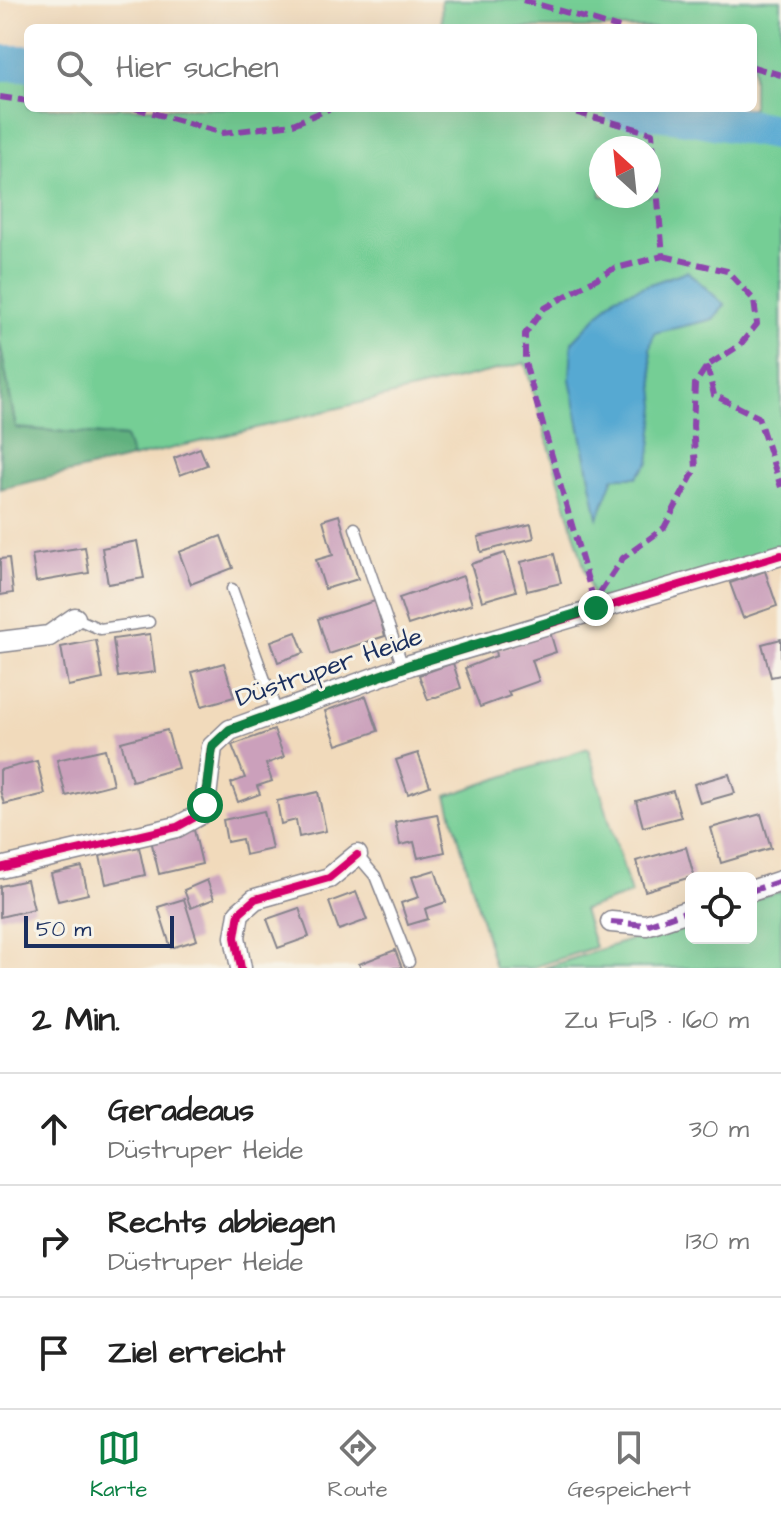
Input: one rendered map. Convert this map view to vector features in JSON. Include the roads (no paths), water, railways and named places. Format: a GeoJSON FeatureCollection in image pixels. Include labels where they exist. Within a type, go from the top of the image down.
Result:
{"type":"FeatureCollection","features":[{"type":"Feature","properties":{"kind":"street","name":"Düstruper Heide"},"geometry":{"type":"LineString","coordinates":[[0,868],[177,827],[199,815],[205,805],[212,747],[230,730],[403,667],[781,555]]}},
{"type":"Feature","properties":{"kind":"street"},"geometry":{"type":"LineString","coordinates":[[0,642],[49,636],[75,618]]}},
{"type":"Feature","properties":{"kind":"street"},"geometry":{"type":"LineString","coordinates":[[241,968],[235,937],[239,913],[255,899],[329,878],[357,855]]}},
{"type":"Feature","properties":{"kind":"street"},"geometry":{"type":"LineString","coordinates":[[757,889],[781,881]]}},
{"type":"Feature","properties":{"kind":"street"},"geometry":{"type":"LineString","coordinates":[[611,922],[646,925],[685,912]]}},
{"type":"Feature","properties":{"kind":"lane"},"geometry":{"type":"LineString","coordinates":[[355,528],[403,667]]}},
{"type":"Feature","properties":{"kind":"lane"},"geometry":{"type":"LineString","coordinates":[[232,589],[277,713]]}},
{"type":"Feature","properties":{"kind":"lane"},"geometry":{"type":"LineString","coordinates":[[75,618],[100,629],[149,622]]}},
{"type":"Feature","properties":{"kind":"lane"},"geometry":{"type":"LineString","coordinates":[[357,855],[375,876],[409,962]]}},
{"type":"Feature","properties":{"kind":"water"},"geometry":{"type":"Polygon","coordinates":[[[687,271],[725,305],[714,319],[654,333],[650,348],[656,406],[649,463],[636,477],[614,477],[598,518],[570,379],[572,342],[616,296],[687,271]]]}},
{"type":"Feature","properties":{"kind":"waterway"},"geometry":{"type":"LineString","coordinates":[[0,63],[24,63]]}},
{"type":"Feature","properties":{"kind":"waterway"},"geometry":{"type":"LineString","coordinates":[[654,112],[781,133]]}}]}
